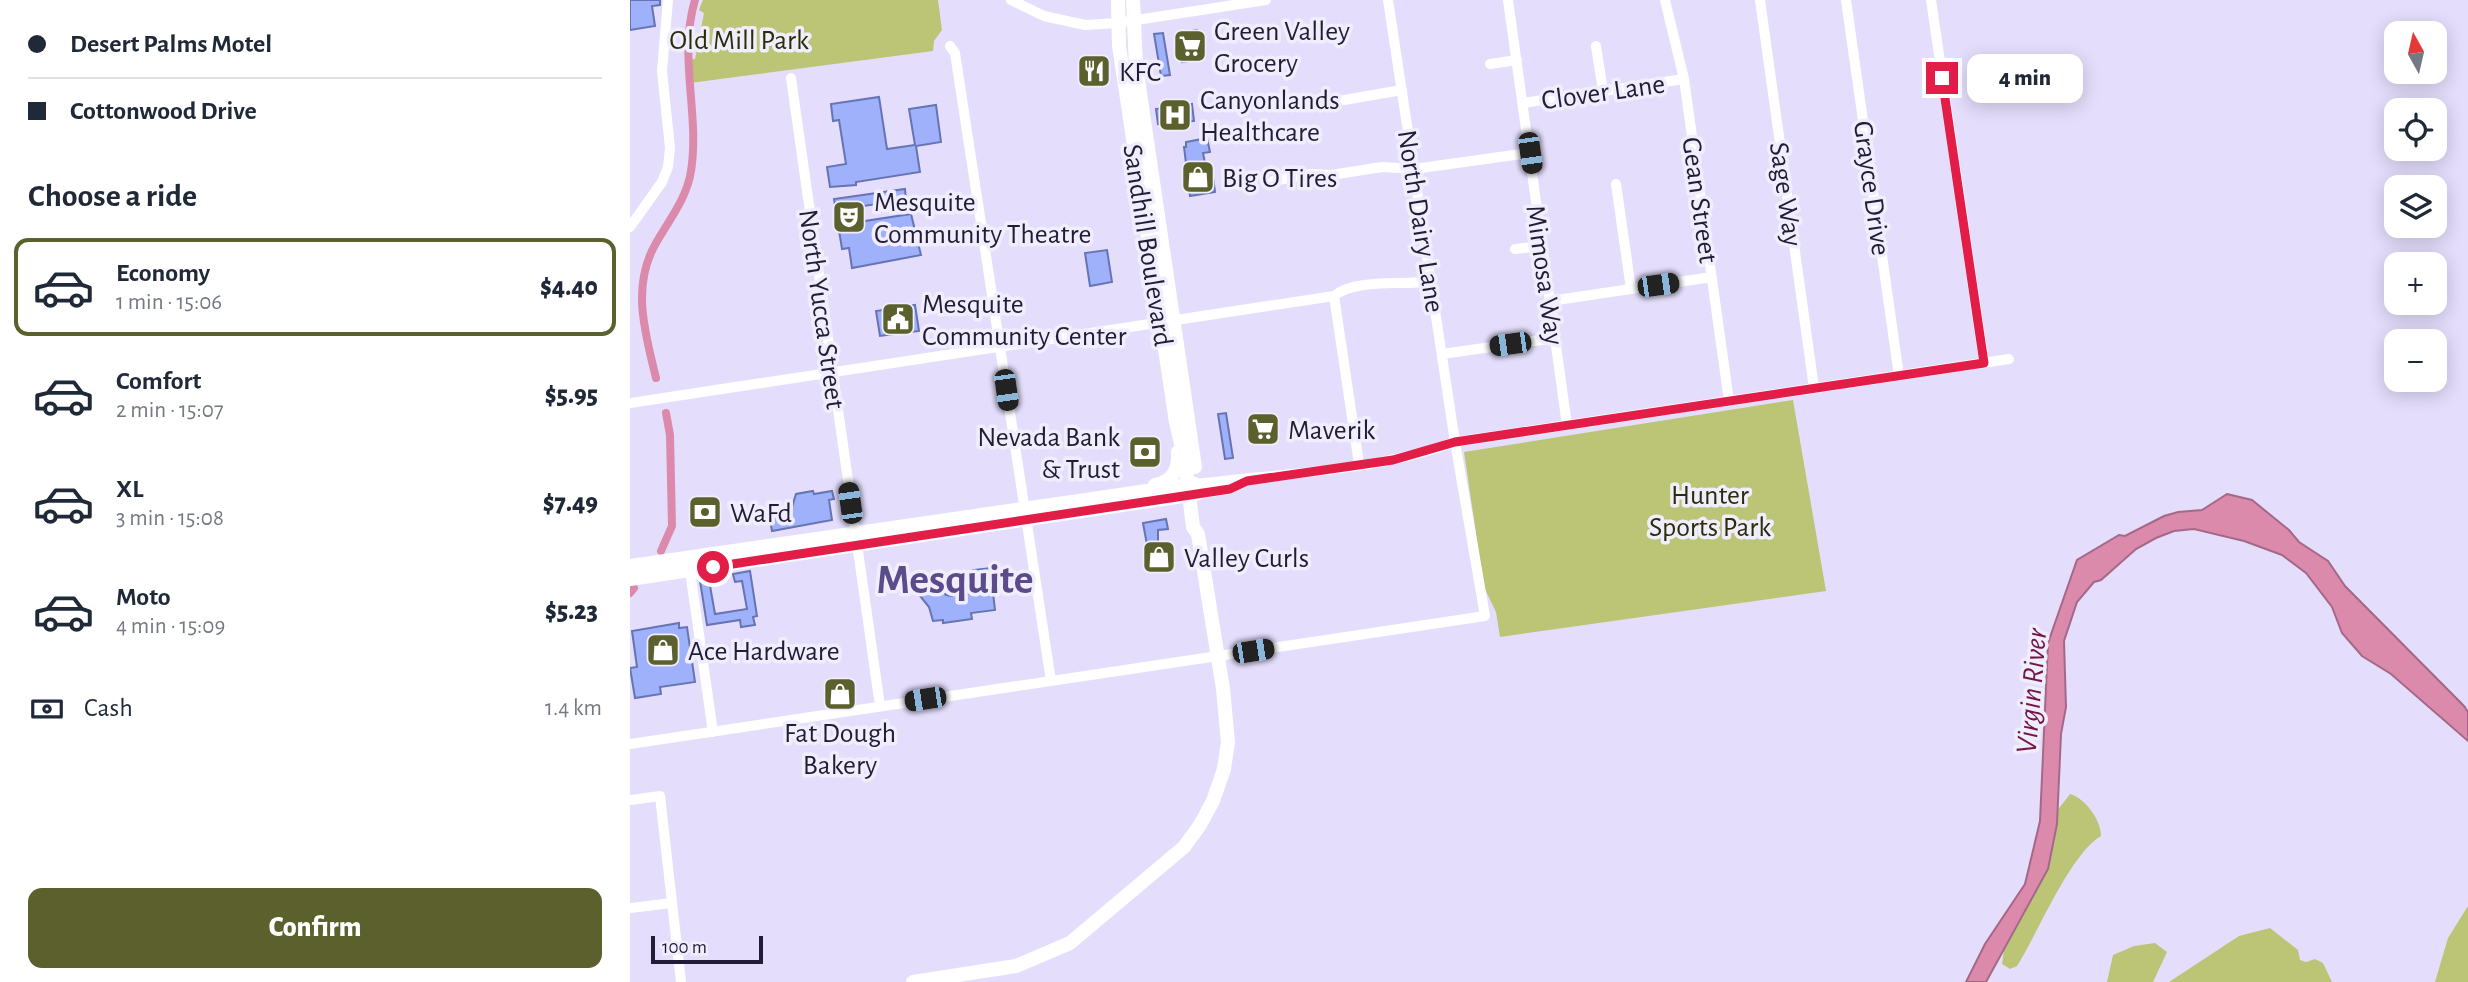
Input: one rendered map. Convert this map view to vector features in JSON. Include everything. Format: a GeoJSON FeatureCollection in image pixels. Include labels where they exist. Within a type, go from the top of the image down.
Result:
{"type":"FeatureCollection","features":[{"type":"Feature","properties":{"kind":"main road","name":"Sandhill Boulevard"},"geometry":{"type":"LineString","coordinates":[[1118,0],[1117,23],[1135,149],[1167,320],[1193,490]]}},
{"type":"Feature","properties":{"kind":"main road","name":"Sandhill Boulevard"},"geometry":{"type":"LineString","coordinates":[[1133,0],[1134,51],[1156,206],[1176,422],[1193,490]]}},
{"type":"Feature","properties":{"kind":"main road"},"geometry":{"type":"LineString","coordinates":[[1135,149],[1140,158],[1147,201],[1156,206]]}},
{"type":"Feature","properties":{"kind":"main road"},"geometry":{"type":"LineString","coordinates":[[1025,514],[1160,485],[1174,475],[1178,459],[1176,422]]}},
{"type":"Feature","properties":{"kind":"main road"},"geometry":{"type":"LineString","coordinates":[[1127,492],[1193,490]]}},
{"type":"Feature","properties":{"kind":"main road"},"geometry":{"type":"LineString","coordinates":[[630,579],[689,564],[1193,490]]}},
{"type":"Feature","properties":{"kind":"main road"},"geometry":{"type":"LineString","coordinates":[[917,981],[1016,966],[1058,949],[1090,927],[1184,847],[1213,801],[1224,769],[1228,742],[1218,656],[1198,534],[1202,526],[1193,490]]}},
{"type":"Feature","properties":{"kind":"main road"},"geometry":{"type":"LineString","coordinates":[[630,566],[689,564]]}},
{"type":"Feature","properties":{"kind":"street"},"geometry":{"type":"LineString","coordinates":[[630,227],[662,182],[668,167],[670,148],[662,71],[668,0]]}},
{"type":"Feature","properties":{"kind":"street"},"geometry":{"type":"LineString","coordinates":[[1011,0],[1060,21],[1085,25],[1117,23],[1266,0]]}},
{"type":"Feature","properties":{"kind":"street","name":"North Dairy Lane"},"geometry":{"type":"LineString","coordinates":[[1218,656],[1485,616],[1441,354],[1388,0]]}},
{"type":"Feature","properties":{"kind":"street","name":"Mimosa Way"},"geometry":{"type":"LineString","coordinates":[[1508,0],[1567,425]]}},
{"type":"Feature","properties":{"kind":"street","name":"Gean Street"},"geometry":{"type":"LineString","coordinates":[[1665,0],[1684,79],[1730,401]]}},
{"type":"Feature","properties":{"kind":"street","name":"Sage Way"},"geometry":{"type":"LineString","coordinates":[[1760,0],[1814,388]]}},
{"type":"Feature","properties":{"kind":"street","name":"Grayce Drive"},"geometry":{"type":"LineString","coordinates":[[1846,0],[1899,376]]}},
{"type":"Feature","properties":{"kind":"street"},"geometry":{"type":"LineString","coordinates":[[1931,0],[1984,363]]}},
{"type":"Feature","properties":{"kind":"street"},"geometry":{"type":"LineString","coordinates":[[950,46],[955,53],[1051,681]]}},
{"type":"Feature","properties":{"kind":"street"},"geometry":{"type":"LineString","coordinates":[[1596,46],[1603,91]]}},
{"type":"Feature","properties":{"kind":"street"},"geometry":{"type":"LineString","coordinates":[[1490,64],[1517,60]]}},
{"type":"Feature","properties":{"kind":"street","name":"North Yucca Street"},"geometry":{"type":"LineString","coordinates":[[791,78],[880,706]]}},
{"type":"Feature","properties":{"kind":"street","name":"Clover Lane"},"geometry":{"type":"LineString","coordinates":[[1522,103],[1684,79]]}},
{"type":"Feature","properties":{"kind":"street"},"geometry":{"type":"LineString","coordinates":[[1327,103],[1402,90]]}},
{"type":"Feature","properties":{"kind":"street"},"geometry":{"type":"LineString","coordinates":[[1273,181],[1310,174],[1331,175],[1382,167],[1414,170],[1530,153]]}},
{"type":"Feature","properties":{"kind":"street"},"geometry":{"type":"LineString","coordinates":[[1616,184],[1631,289]]}},
{"type":"Feature","properties":{"kind":"street"},"geometry":{"type":"LineString","coordinates":[[1515,250],[1542,246]]}},
{"type":"Feature","properties":{"kind":"street"},"geometry":{"type":"LineString","coordinates":[[1550,301],[1712,277]]}},
{"type":"Feature","properties":{"kind":"street"},"geometry":{"type":"LineString","coordinates":[[630,402],[1334,296],[1341,290],[1364,286],[1390,283],[1406,285],[1431,281]]}},
{"type":"Feature","properties":{"kind":"street"},"geometry":{"type":"LineString","coordinates":[[1334,296],[1359,464]]}},
{"type":"Feature","properties":{"kind":"street"},"geometry":{"type":"LineString","coordinates":[[1441,354],[1555,338]]}},
{"type":"Feature","properties":{"kind":"street"},"geometry":{"type":"LineString","coordinates":[[1193,490],[1405,457],[1455,442],[2010,359]]}},
{"type":"Feature","properties":{"kind":"street"},"geometry":{"type":"LineString","coordinates":[[689,564],[713,732]]}},
{"type":"Feature","properties":{"kind":"street"},"geometry":{"type":"LineString","coordinates":[[630,744],[1218,656]]}},
{"type":"Feature","properties":{"kind":"street"},"geometry":{"type":"LineString","coordinates":[[630,800],[660,796],[681,982]]}},
{"type":"Feature","properties":{"kind":"street"},"geometry":{"type":"LineString","coordinates":[[630,908],[672,904]]}},
{"type":"Feature","properties":{"kind":"green space","name":"Old Mill Park"},"geometry":{"type":"Polygon","coordinates":[[[703,0],[938,0],[942,30],[934,41],[933,51],[690,83],[689,59],[695,59],[704,13],[699,10],[703,0]]]}},
{"type":"Feature","properties":{"kind":"green space","name":"Hunter Sports Park"},"geometry":{"type":"Polygon","coordinates":[[[1793,400],[1826,591],[1500,637],[1496,612],[1484,587],[1464,452],[1793,400]]]}},
{"type":"Feature","properties":{"kind":"green space"},"geometry":{"type":"Polygon","coordinates":[[[2070,794],[2082,800],[2092,811],[2101,836],[2089,845],[2066,876],[2017,966],[2010,969],[2002,964],[2004,950],[2048,869],[2057,811],[2070,794]]]}},
{"type":"Feature","properties":{"kind":"green space"},"geometry":{"type":"Polygon","coordinates":[[[2468,906],[2468,982],[2435,982],[2448,938],[2468,906]]]}},
{"type":"Feature","properties":{"kind":"green space"},"geometry":{"type":"Polygon","coordinates":[[[2270,928],[2298,950],[2300,960],[2306,962],[2315,959],[2323,963],[2332,982],[2169,982],[2239,936],[2270,928]]]}},
{"type":"Feature","properties":{"kind":"green space"},"geometry":{"type":"Polygon","coordinates":[[[2155,943],[2167,952],[2153,982],[2107,982],[2113,955],[2134,946],[2155,943]]]}},
{"type":"Feature","properties":{"kind":"shaded area"},"geometry":{"type":"Polygon","coordinates":[[[2227,494],[2252,500],[2289,530],[2299,542],[2328,561],[2345,586],[2464,706],[2468,712],[2468,741],[2391,674],[2362,656],[2342,633],[2332,607],[2306,573],[2282,555],[2244,541],[2194,529],[2174,531],[2156,538],[2136,549],[2101,580],[2094,582],[2077,602],[2064,641],[2066,707],[2061,734],[2057,824],[2048,869],[1986,982],[1966,982],[1985,944],[2025,884],[2040,821],[2048,643],[2077,560],[2119,535],[2125,536],[2164,516],[2202,510],[2227,494]]]}},
{"type":"Feature","properties":{"kind":"building"},"geometry":{"type":"Polygon","coordinates":[[[630,0],[660,0],[660,5],[652,6],[655,26],[630,30],[630,0]]]}},
{"type":"Feature","properties":{"kind":"building","name":"Green Valley Grocery"},"geometry":{"type":"Polygon","coordinates":[[[1197,30],[1202,59],[1182,62],[1178,33],[1197,30]]]}},
{"type":"Feature","properties":{"kind":"building"},"geometry":{"type":"Polygon","coordinates":[[[1163,33],[1170,75],[1161,76],[1154,34],[1163,33]]]}},
{"type":"Feature","properties":{"kind":"building"},"geometry":{"type":"Polygon","coordinates":[[[879,97],[887,149],[915,145],[909,109],[936,105],[941,142],[916,146],[920,172],[856,182],[856,185],[830,187],[827,167],[846,164],[839,120],[833,121],[831,104],[879,97]]]}},
{"type":"Feature","properties":{"kind":"building","name":"Canyonlands Healthcare"},"geometry":{"type":"Polygon","coordinates":[[[1192,104],[1194,121],[1158,124],[1156,109],[1192,104]]]}},
{"type":"Feature","properties":{"kind":"building","name":"Big O Tires"},"geometry":{"type":"Polygon","coordinates":[[[1207,138],[1210,152],[1203,153],[1208,178],[1213,177],[1215,192],[1190,196],[1184,147],[1186,142],[1207,138]]]}},
{"type":"Feature","properties":{"kind":"building"},"geometry":{"type":"Polygon","coordinates":[[[905,189],[906,200],[856,207],[858,222],[911,214],[921,255],[852,268],[849,248],[842,249],[834,199],[905,189]]]}},
{"type":"Feature","properties":{"kind":"building"},"geometry":{"type":"Polygon","coordinates":[[[1107,250],[1112,282],[1090,286],[1085,253],[1107,250]]]}},
{"type":"Feature","properties":{"kind":"building","name":"Mesquite Community Center"},"geometry":{"type":"Polygon","coordinates":[[[915,305],[919,331],[880,336],[876,311],[915,305]]]}},
{"type":"Feature","properties":{"kind":"building","name":"Maverik"},"geometry":{"type":"Polygon","coordinates":[[[1226,413],[1233,458],[1225,459],[1218,414],[1226,413]]]}},
{"type":"Feature","properties":{"kind":"building","name":"Maverik"},"geometry":{"type":"Polygon","coordinates":[[[1270,414],[1274,440],[1256,443],[1251,417],[1270,414]]]}},
{"type":"Feature","properties":{"kind":"building","name":"Nevada Bank & Trust"},"geometry":{"type":"Polygon","coordinates":[[[1152,439],[1155,463],[1139,465],[1135,441],[1152,439]]]}},
{"type":"Feature","properties":{"kind":"building"},"geometry":{"type":"Polygon","coordinates":[[[813,491],[814,494],[832,491],[834,499],[829,500],[832,520],[772,531],[770,520],[772,516],[780,515],[779,509],[792,507],[796,494],[813,491]]]}},
{"type":"Feature","properties":{"kind":"building"},"geometry":{"type":"Polygon","coordinates":[[[1166,519],[1168,529],[1158,530],[1158,544],[1147,545],[1143,523],[1166,519]]]}},
{"type":"Feature","properties":{"kind":"building"},"geometry":{"type":"Polygon","coordinates":[[[990,568],[995,610],[971,613],[972,619],[943,623],[943,620],[933,621],[929,607],[908,581],[918,573],[922,577],[926,573],[946,595],[976,593],[973,570],[990,568]]]}},
{"type":"Feature","properties":{"kind":"building"},"geometry":{"type":"Polygon","coordinates":[[[750,571],[757,616],[753,617],[755,625],[741,627],[740,620],[707,625],[700,581],[709,580],[715,614],[747,609],[742,581],[735,582],[733,574],[750,571]]]}},
{"type":"Feature","properties":{"kind":"building","name":"Ace Hardware"},"geometry":{"type":"Polygon","coordinates":[[[679,623],[679,628],[687,627],[695,682],[660,687],[661,694],[635,698],[630,668],[637,667],[632,631],[679,623]]]}},
{"type":"Feature","properties":{"kind":"waterway"},"geometry":{"type":"LineString","coordinates":[[656,378],[642,310],[642,293],[648,259],[682,200],[691,171],[693,128],[688,43],[695,0]]}},
{"type":"Feature","properties":{"kind":"waterway"},"geometry":{"type":"LineString","coordinates":[[661,551],[672,526],[670,435],[666,413]]}},
{"type":"Feature","properties":{"kind":"waterway"},"geometry":{"type":"LineString","coordinates":[[630,593],[634,588]]}},
{"type":"Feature","properties":{"kind":"place","name":"Green Valley Grocery"},"geometry":{"type":"Point","coordinates":[1190,46]}},
{"type":"Feature","properties":{"kind":"place","name":"KFC"},"geometry":{"type":"Point","coordinates":[1094,71]}},
{"type":"Feature","properties":{"kind":"place","name":"Canyonlands Healthcare"},"geometry":{"type":"Point","coordinates":[1175,115]}},
{"type":"Feature","properties":{"kind":"place","name":"Big O Tires"},"geometry":{"type":"Point","coordinates":[1198,177]}},
{"type":"Feature","properties":{"kind":"place","name":"Mesquite Community Theatre"},"geometry":{"type":"Point","coordinates":[849,217]}},
{"type":"Feature","properties":{"kind":"place","name":"Mesquite Community Center"},"geometry":{"type":"Point","coordinates":[898,319]}},
{"type":"Feature","properties":{"kind":"place","name":"Maverik"},"geometry":{"type":"Point","coordinates":[1263,429]}},
{"type":"Feature","properties":{"kind":"place","name":"Nevada Bank & Trust"},"geometry":{"type":"Point","coordinates":[1145,452]}},
{"type":"Feature","properties":{"kind":"place","name":"WaFd"},"geometry":{"type":"Point","coordinates":[705,512]}},
{"type":"Feature","properties":{"kind":"place","name":"Valley Curls"},"geometry":{"type":"Point","coordinates":[1159,557]}},
{"type":"Feature","properties":{"kind":"place","name":"Ace Hardware"},"geometry":{"type":"Point","coordinates":[663,650]}},
{"type":"Feature","properties":{"kind":"place","name":"Fat Dough Bakery"},"geometry":{"type":"Point","coordinates":[840,694]}},
{"type":"Feature","properties":{"kind":"district","name":"Mesquite"},"geometry":{"type":"Point","coordinates":[955,578]}},
{"type":"Feature","properties":{"kind":"route"},"geometry":{"type":"LineString","coordinates":[[713,567],[1230,489],[1247,481],[1393,460],[1455,442],[1984,363],[1942,78]]}},
{"type":"Feature","properties":{"kind":"water label","name":"Virgin River"},"geometry":{"type":"Point","coordinates":[2031,691]}}]}
